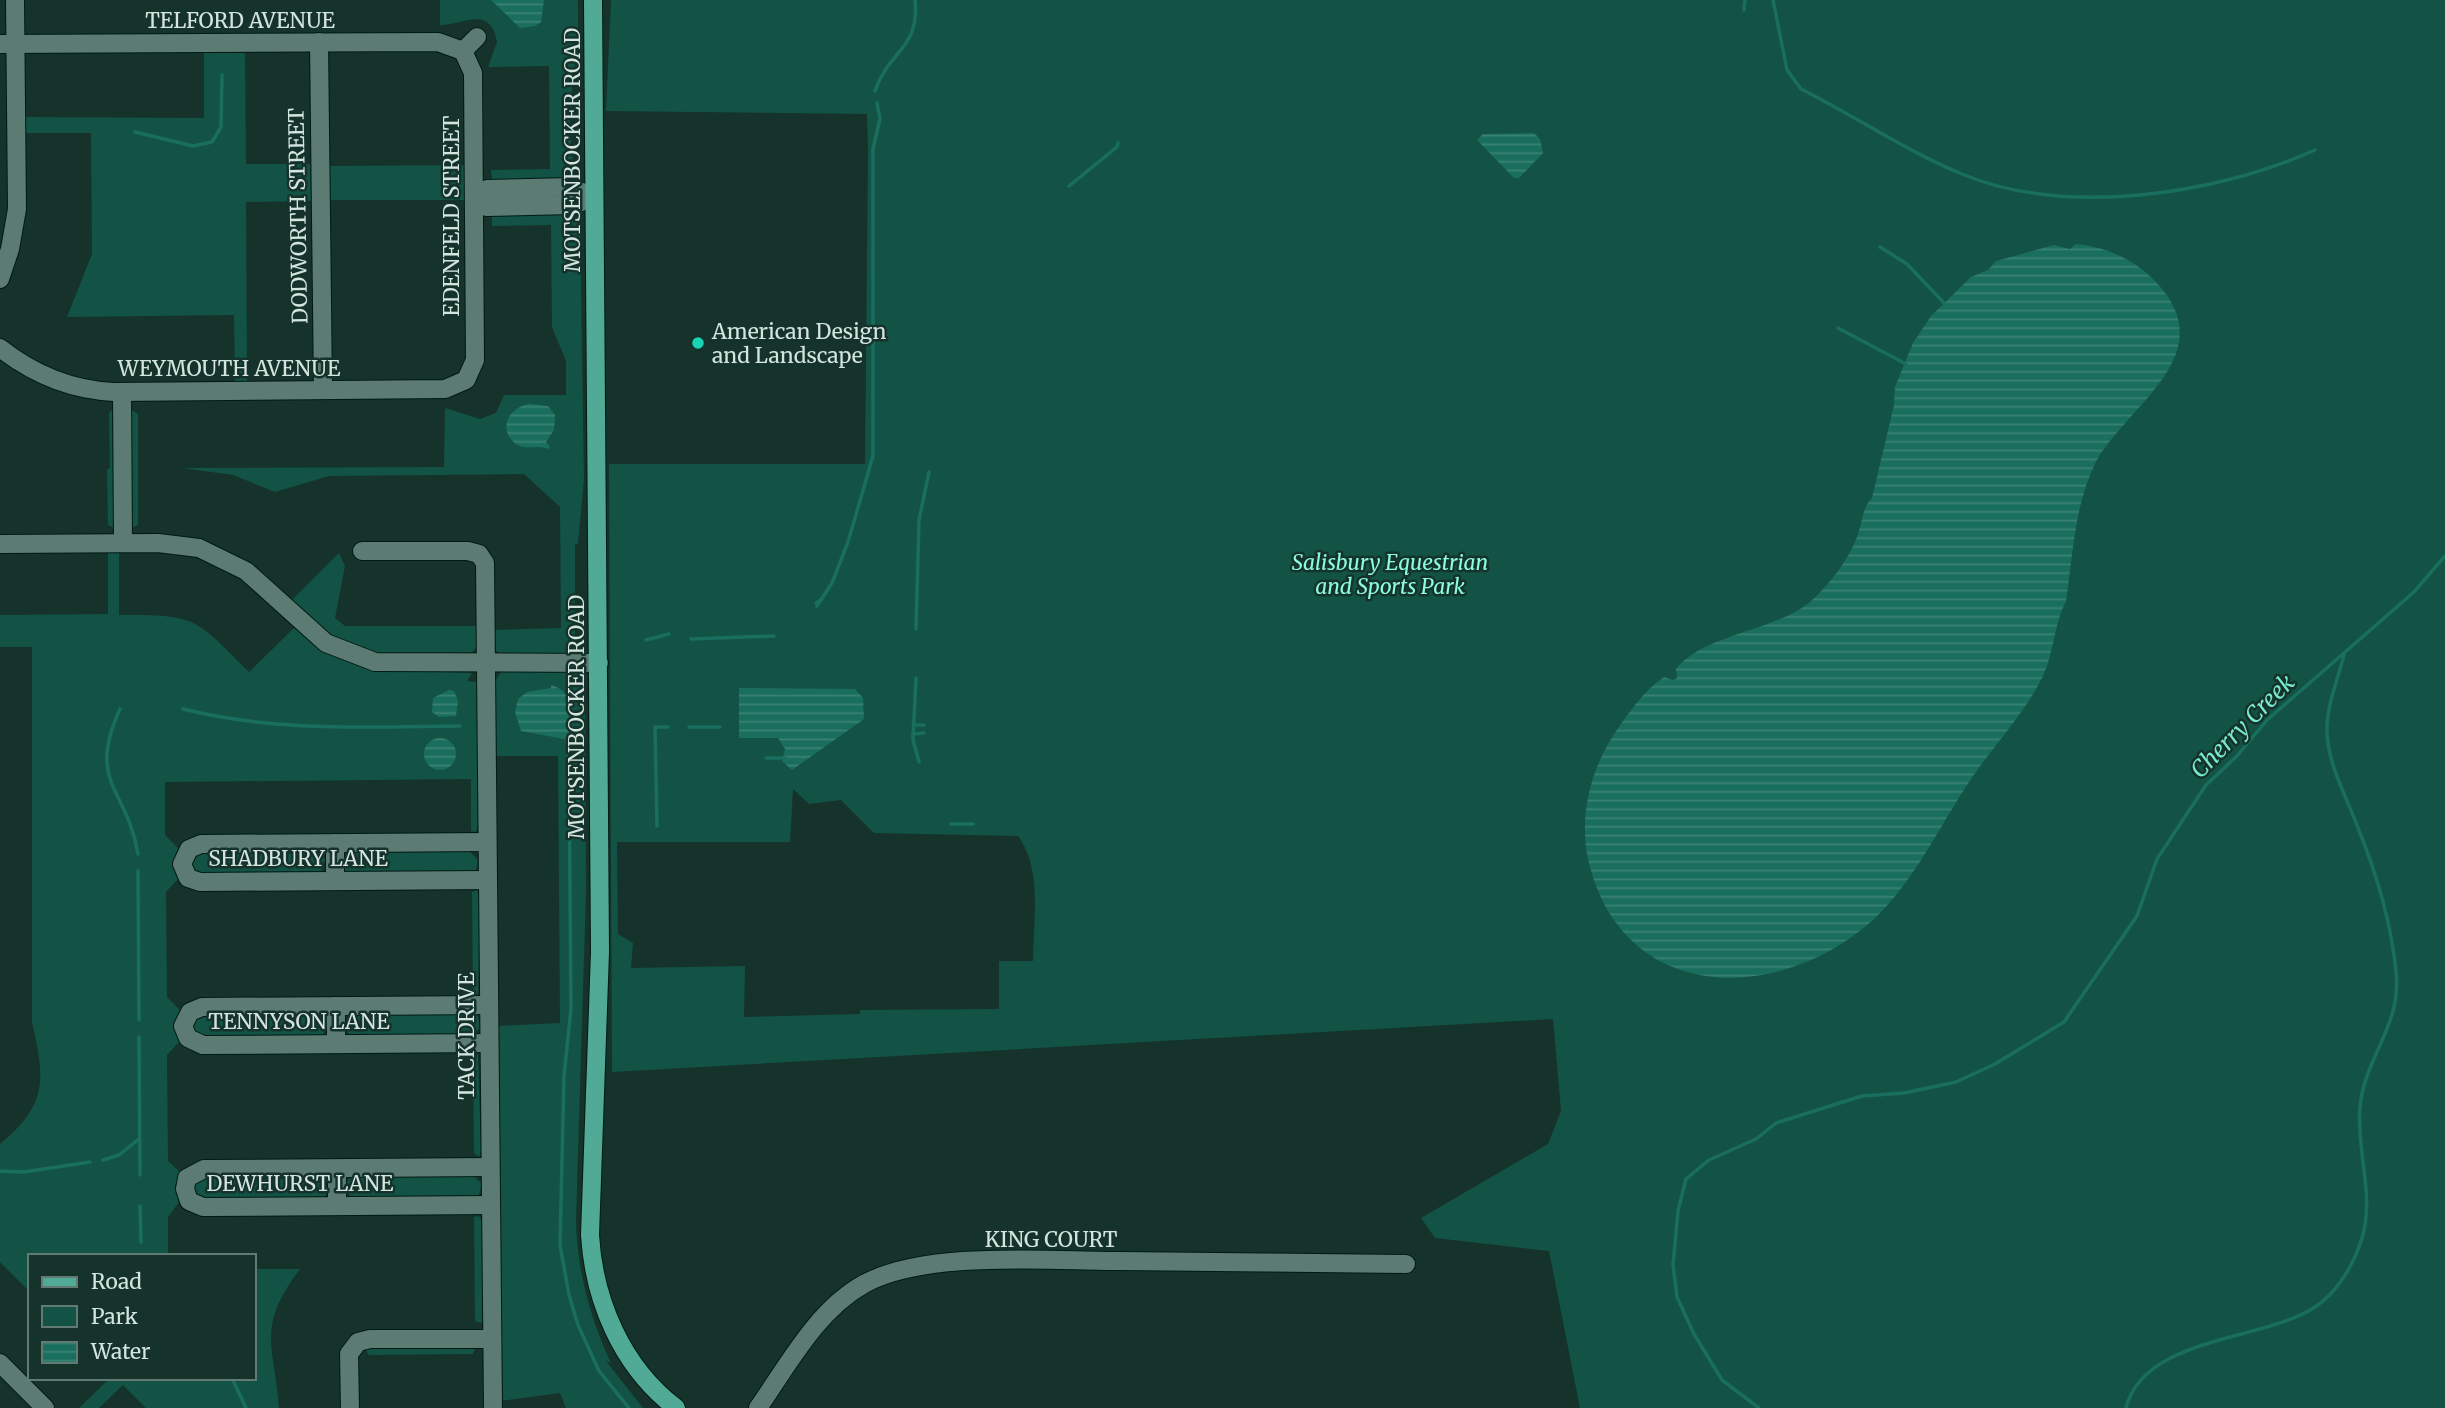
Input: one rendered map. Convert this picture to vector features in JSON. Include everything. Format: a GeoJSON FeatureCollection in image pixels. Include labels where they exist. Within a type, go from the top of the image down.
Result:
{"type":"FeatureCollection","features":[{"type":"Feature","properties":{"kind":"main road","name":"MOTSENBOCKER ROAD"},"geometry":{"type":"LineString","coordinates":[[593,0],[600,952],[591,1250],[599,1289],[618,1339],[642,1375],[676,1408]]}},
{"type":"Feature","properties":{"kind":"street"},"geometry":{"type":"LineString","coordinates":[[0,279],[10,249],[17,209],[7,44],[15,0]]}},
{"type":"Feature","properties":{"kind":"street"},"geometry":{"type":"LineString","coordinates":[[463,51],[477,37]]}},
{"type":"Feature","properties":{"kind":"street","name":"DODWORTH STREET"},"geometry":{"type":"LineString","coordinates":[[319,42],[323,390]]}},
{"type":"Feature","properties":{"kind":"street","name":"TELFORD AVENUE"},"geometry":{"type":"LineString","coordinates":[[7,44],[438,42],[463,51]]}},
{"type":"Feature","properties":{"kind":"street","name":"EDENFELD STREET"},"geometry":{"type":"LineString","coordinates":[[463,51],[473,73],[475,360],[472,385]]}},
{"type":"Feature","properties":{"kind":"street"},"geometry":{"type":"LineString","coordinates":[[474,198],[487,207],[573,205],[594,197]]}},
{"type":"Feature","properties":{"kind":"street","name":"WEYMOUTH AVENUE"},"geometry":{"type":"LineString","coordinates":[[0,348],[23,365],[51,379],[91,390],[445,389],[472,385]]}},
{"type":"Feature","properties":{"kind":"street"},"geometry":{"type":"LineString","coordinates":[[122,392],[123,543]]}},
{"type":"Feature","properties":{"kind":"street"},"geometry":{"type":"LineString","coordinates":[[0,544],[182,544],[218,554],[254,577],[318,638],[360,658],[391,664],[599,663]]}},
{"type":"Feature","properties":{"kind":"street","name":"TACK DRIVE"},"geometry":{"type":"LineString","coordinates":[[362,551],[468,551],[483,558],[493,1408]]}},
{"type":"Feature","properties":{"kind":"street","name":"SHADBURY LANE"},"geometry":{"type":"LineString","coordinates":[[487,842],[201,844],[189,849],[182,864],[188,878],[200,882],[488,880]]}},
{"type":"Feature","properties":{"kind":"street"},"geometry":{"type":"LineString","coordinates":[[335,844],[335,881]]}},
{"type":"Feature","properties":{"kind":"street","name":"TENNYSON LANE"},"geometry":{"type":"LineString","coordinates":[[488,1005],[202,1007],[190,1012],[183,1026],[188,1038],[203,1045],[489,1043]]}},
{"type":"Feature","properties":{"kind":"street"},"geometry":{"type":"LineString","coordinates":[[336,1006],[336,1044]]}},
{"type":"Feature","properties":{"kind":"street","name":"DEWHURST LANE"},"geometry":{"type":"LineString","coordinates":[[490,1167],[204,1169],[187,1178],[185,1189],[189,1201],[203,1207],[490,1205]]}},
{"type":"Feature","properties":{"kind":"street"},"geometry":{"type":"LineString","coordinates":[[337,1169],[337,1206]]}},
{"type":"Feature","properties":{"kind":"street","name":"KING COURT"},"geometry":{"type":"LineString","coordinates":[[758,1408],[834,1307],[865,1283],[904,1270],[1014,1261],[1406,1264]]}},
{"type":"Feature","properties":{"kind":"street"},"geometry":{"type":"LineString","coordinates":[[350,1408],[351,1341],[491,1339]]}},
{"type":"Feature","properties":{"kind":"street"},"geometry":{"type":"LineString","coordinates":[[0,1363],[45,1408]]}},
{"type":"Feature","properties":{"kind":"green space"},"geometry":{"type":"Polygon","coordinates":[[[440,0],[578,0],[578,43],[569,111],[573,167],[564,180],[492,181],[491,170],[550,169],[549,66],[488,67],[497,42],[489,23],[475,19],[440,25],[440,0]]]}},
{"type":"Feature","properties":{"kind":"green space","name":"Salisbury Equestrian and Sports Park"},"geometry":{"type":"Polygon","coordinates":[[[611,0],[2445,0],[2445,1408],[1580,1408],[1549,1251],[1435,1238],[1421,1218],[1548,1144],[1561,1111],[1553,1019],[612,1072],[609,464],[865,464],[868,148],[867,114],[606,111],[611,0]],[[793,789],[790,842],[617,842],[618,934],[633,943],[631,968],[745,966],[744,1017],[860,1014],[860,1010],[999,1009],[999,961],[1033,961],[1034,880],[1026,849],[1018,836],[874,833],[841,800],[809,804],[793,789]]]}},
{"type":"Feature","properties":{"kind":"green space"},"geometry":{"type":"Polygon","coordinates":[[[204,53],[245,53],[246,164],[310,164],[311,201],[246,202],[247,382],[235,382],[234,315],[67,317],[92,254],[91,133],[25,133],[25,117],[204,118],[204,53]]]}},
{"type":"Feature","properties":{"kind":"green space"},"geometry":{"type":"Polygon","coordinates":[[[464,165],[464,200],[330,200],[330,166],[464,165]]]}},
{"type":"Feature","properties":{"kind":"green space"},"geometry":{"type":"Polygon","coordinates":[[[492,214],[571,214],[580,223],[584,480],[578,544],[575,544],[575,640],[567,646],[570,654],[566,655],[501,655],[494,648],[494,630],[561,628],[560,507],[524,474],[329,476],[275,492],[233,475],[182,468],[444,467],[445,408],[480,419],[496,413],[504,395],[566,395],[566,361],[552,327],[551,225],[492,226],[492,214]]]}},
{"type":"Feature","properties":{"kind":"green space"},"geometry":{"type":"Polygon","coordinates":[[[113,409],[114,528],[108,525],[107,469],[110,468],[109,413],[113,409]]]}},
{"type":"Feature","properties":{"kind":"green space"},"geometry":{"type":"Polygon","coordinates":[[[130,409],[138,414],[138,525],[131,528],[130,409]]]}},
{"type":"Feature","properties":{"kind":"green space"},"geometry":{"type":"Polygon","coordinates":[[[108,552],[119,552],[119,615],[165,616],[193,623],[217,640],[249,672],[294,628],[328,654],[366,669],[472,673],[467,681],[478,682],[478,825],[476,832],[471,831],[471,779],[165,782],[165,835],[178,848],[173,867],[178,879],[166,892],[167,997],[180,1010],[175,1020],[179,1042],[167,1055],[168,1161],[181,1173],[175,1185],[179,1202],[168,1217],[168,1254],[28,1254],[28,1290],[0,1262],[0,1144],[16,1130],[35,1103],[40,1076],[32,1022],[32,647],[0,647],[0,615],[108,614],[108,552]]]}},
{"type":"Feature","properties":{"kind":"green space"},"geometry":{"type":"Polygon","coordinates":[[[339,553],[345,566],[335,618],[345,626],[477,626],[476,648],[469,655],[379,654],[332,637],[291,601],[339,553]]]}},
{"type":"Feature","properties":{"kind":"green space"},"geometry":{"type":"Polygon","coordinates":[[[575,671],[585,682],[586,893],[577,1239],[586,1293],[611,1363],[606,1361],[643,1408],[566,1408],[560,1393],[500,1401],[496,1026],[560,1023],[558,756],[495,756],[494,682],[501,672],[575,671]]]}},
{"type":"Feature","properties":{"kind":"green space"},"geometry":{"type":"Polygon","coordinates":[[[467,849],[478,860],[476,870],[467,876],[348,875],[342,868],[344,856],[353,850],[467,849]]]}},
{"type":"Feature","properties":{"kind":"green space"},"geometry":{"type":"Polygon","coordinates":[[[198,851],[318,851],[325,860],[319,875],[195,875],[190,860],[198,851]]]}},
{"type":"Feature","properties":{"kind":"green space"},"geometry":{"type":"Polygon","coordinates":[[[477,890],[480,898],[478,994],[473,993],[472,892],[477,890]]]}},
{"type":"Feature","properties":{"kind":"green space"},"geometry":{"type":"Polygon","coordinates":[[[470,1011],[478,1016],[480,1028],[470,1037],[352,1037],[344,1028],[350,1013],[470,1011]]]}},
{"type":"Feature","properties":{"kind":"green space"},"geometry":{"type":"Polygon","coordinates":[[[321,1014],[327,1028],[321,1037],[205,1039],[192,1030],[196,1016],[321,1014]]]}},
{"type":"Feature","properties":{"kind":"green space"},"geometry":{"type":"Polygon","coordinates":[[[478,1054],[479,1157],[474,1153],[473,1055],[478,1054]]]}},
{"type":"Feature","properties":{"kind":"green space"},"geometry":{"type":"Polygon","coordinates":[[[471,1173],[482,1184],[479,1194],[471,1200],[354,1200],[345,1190],[346,1183],[353,1175],[471,1173]]]}},
{"type":"Feature","properties":{"kind":"green space"},"geometry":{"type":"Polygon","coordinates":[[[201,1177],[323,1177],[328,1190],[324,1198],[208,1202],[196,1197],[193,1186],[201,1177]]]}},
{"type":"Feature","properties":{"kind":"green space"},"geometry":{"type":"Polygon","coordinates":[[[479,1216],[482,1221],[482,1323],[475,1321],[474,1217],[479,1216]]]}},
{"type":"Feature","properties":{"kind":"green space"},"geometry":{"type":"Polygon","coordinates":[[[256,1269],[300,1269],[277,1306],[273,1322],[272,1351],[279,1408],[146,1408],[123,1385],[99,1408],[79,1408],[108,1380],[256,1380],[256,1269]]]}},
{"type":"Feature","properties":{"kind":"green space"},"geometry":{"type":"Polygon","coordinates":[[[475,1348],[473,1354],[369,1355],[366,1350],[475,1348]]]}},
{"type":"Feature","properties":{"kind":"water"},"geometry":{"type":"Polygon","coordinates":[[[491,0],[544,0],[541,22],[535,26],[520,28],[491,0]]]}},
{"type":"Feature","properties":{"kind":"water"},"geometry":{"type":"Polygon","coordinates":[[[1534,133],[1540,139],[1543,153],[1519,178],[1514,178],[1477,140],[1483,134],[1534,133]]]}},
{"type":"Feature","properties":{"kind":"water"},"geometry":{"type":"Polygon","coordinates":[[[2076,244],[2119,256],[2147,274],[2175,309],[2180,334],[2175,357],[2162,380],[2108,444],[2087,482],[2075,532],[2066,601],[2047,667],[2036,690],[1973,776],[1915,870],[1873,920],[1835,948],[1793,967],[1749,977],[1707,976],[1667,965],[1633,942],[1606,907],[1588,859],[1585,823],[1590,788],[1611,739],[1645,693],[1664,677],[1673,680],[1677,678],[1676,669],[1688,657],[1721,640],[1795,612],[1810,602],[1831,580],[1853,546],[1864,511],[1872,498],[1894,405],[1895,387],[1913,343],[1931,316],[1971,277],[1988,270],[1996,261],[2054,245],[2070,249],[2076,244]]]}},
{"type":"Feature","properties":{"kind":"water"},"geometry":{"type":"Polygon","coordinates":[[[530,404],[548,406],[555,415],[554,430],[546,442],[550,447],[548,449],[520,446],[507,432],[506,425],[512,414],[530,404]]]}},
{"type":"Feature","properties":{"kind":"water"},"geometry":{"type":"Polygon","coordinates":[[[551,685],[563,692],[571,704],[572,727],[570,736],[564,739],[521,731],[515,712],[518,699],[527,692],[551,688],[551,685]]]}},
{"type":"Feature","properties":{"kind":"water"},"geometry":{"type":"Polygon","coordinates":[[[739,688],[855,689],[863,698],[864,719],[792,770],[782,761],[785,749],[778,738],[739,738],[739,688]]]}},
{"type":"Feature","properties":{"kind":"water"},"geometry":{"type":"Polygon","coordinates":[[[449,690],[454,691],[458,701],[456,716],[439,717],[432,712],[433,698],[449,690]]]}},
{"type":"Feature","properties":{"kind":"water"},"geometry":{"type":"Polygon","coordinates":[[[440,738],[451,743],[456,754],[451,765],[440,770],[429,765],[424,754],[429,743],[440,738]]]}},
{"type":"Feature","properties":{"kind":"waterway"},"geometry":{"type":"LineString","coordinates":[[875,91],[881,77],[913,29],[915,0]]}},
{"type":"Feature","properties":{"kind":"waterway"},"geometry":{"type":"LineString","coordinates":[[1744,10],[1745,0]]}},
{"type":"Feature","properties":{"kind":"waterway"},"geometry":{"type":"LineString","coordinates":[[1773,0],[1787,70],[1801,89],[1941,165],[2003,187],[2047,195],[2140,195],[2187,189],[2232,179],[2315,150]]}},
{"type":"Feature","properties":{"kind":"waterway"},"geometry":{"type":"LineString","coordinates":[[135,132],[193,146],[212,142],[221,127],[222,75]]}},
{"type":"Feature","properties":{"kind":"waterway"},"geometry":{"type":"LineString","coordinates":[[817,606],[832,583],[848,542],[873,456],[873,149],[880,119],[877,103]]}},
{"type":"Feature","properties":{"kind":"waterway"},"geometry":{"type":"LineString","coordinates":[[1069,186],[1117,147],[1118,143]]}},
{"type":"Feature","properties":{"kind":"waterway"},"geometry":{"type":"LineString","coordinates":[[1880,247],[1907,264],[1944,303]]}},
{"type":"Feature","properties":{"kind":"waterway"},"geometry":{"type":"LineString","coordinates":[[1838,328],[1906,364]]}},
{"type":"Feature","properties":{"kind":"waterway"},"geometry":{"type":"LineString","coordinates":[[916,629],[919,520],[929,472]]}},
{"type":"Feature","properties":{"kind":"waterway","name":"Cherry Creek"},"geometry":{"type":"LineString","coordinates":[[1759,1408],[1722,1380],[1694,1334],[1677,1297],[1673,1265],[1678,1211],[1686,1179],[1709,1160],[1756,1139],[1776,1123],[1862,1096],[1904,1093],[1956,1082],[1995,1064],[2064,1022],[2137,916],[2157,859],[2206,785],[2237,756],[2267,720],[2414,592],[2445,556]]}},
{"type":"Feature","properties":{"kind":"waterway"},"geometry":{"type":"LineString","coordinates":[[816,603],[822,599]]}},
{"type":"Feature","properties":{"kind":"waterway"},"geometry":{"type":"LineString","coordinates":[[646,640],[669,634]]}},
{"type":"Feature","properties":{"kind":"waterway"},"geometry":{"type":"LineString","coordinates":[[691,639],[774,636]]}},
{"type":"Feature","properties":{"kind":"waterway"},"geometry":{"type":"LineString","coordinates":[[2126,1408],[2137,1384],[2156,1367],[2181,1353],[2267,1327],[2315,1307],[2331,1294],[2344,1277],[2362,1238],[2367,1206],[2360,1140],[2360,1107],[2363,1089],[2394,1009],[2396,971],[2387,916],[2377,880],[2334,769],[2328,744],[2328,713],[2344,655]]}},
{"type":"Feature","properties":{"kind":"waterway"},"geometry":{"type":"LineString","coordinates":[[916,678],[913,740],[919,762]]}},
{"type":"Feature","properties":{"kind":"waterway"},"geometry":{"type":"LineString","coordinates":[[120,709],[107,754],[108,770],[133,832],[138,854]]}},
{"type":"Feature","properties":{"kind":"waterway"},"geometry":{"type":"LineString","coordinates":[[183,709],[252,722],[286,725],[460,726]]}},
{"type":"Feature","properties":{"kind":"waterway"},"geometry":{"type":"LineString","coordinates":[[913,725],[924,725]]}},
{"type":"Feature","properties":{"kind":"waterway"},"geometry":{"type":"LineString","coordinates":[[657,826],[655,727],[668,727]]}},
{"type":"Feature","properties":{"kind":"waterway"},"geometry":{"type":"LineString","coordinates":[[689,727],[720,727]]}},
{"type":"Feature","properties":{"kind":"waterway"},"geometry":{"type":"LineString","coordinates":[[913,734],[924,733]]}},
{"type":"Feature","properties":{"kind":"waterway"},"geometry":{"type":"LineString","coordinates":[[566,735],[569,762],[571,1009],[564,1076],[560,1245],[569,1295],[578,1325],[599,1371],[629,1408]]}},
{"type":"Feature","properties":{"kind":"waterway"},"geometry":{"type":"LineString","coordinates":[[766,758],[785,758]]}},
{"type":"Feature","properties":{"kind":"waterway"},"geometry":{"type":"LineString","coordinates":[[951,824],[973,824]]}},
{"type":"Feature","properties":{"kind":"waterway"},"geometry":{"type":"LineString","coordinates":[[138,871],[139,1020]]}},
{"type":"Feature","properties":{"kind":"waterway"},"geometry":{"type":"LineString","coordinates":[[139,1037],[140,1175]]}},
{"type":"Feature","properties":{"kind":"waterway"},"geometry":{"type":"LineString","coordinates":[[103,1160],[119,1155],[139,1139]]}},
{"type":"Feature","properties":{"kind":"waterway"},"geometry":{"type":"LineString","coordinates":[[0,1171],[24,1172],[90,1162]]}},
{"type":"Feature","properties":{"kind":"waterway"},"geometry":{"type":"LineString","coordinates":[[140,1206],[141,1242]]}},
{"type":"Feature","properties":{"kind":"waterway"},"geometry":{"type":"LineString","coordinates":[[233,1380],[246,1408]]}},
{"type":"Feature","properties":{"kind":"place","name":"American Design and Landscape"},"geometry":{"type":"Point","coordinates":[698,343]}}]}
